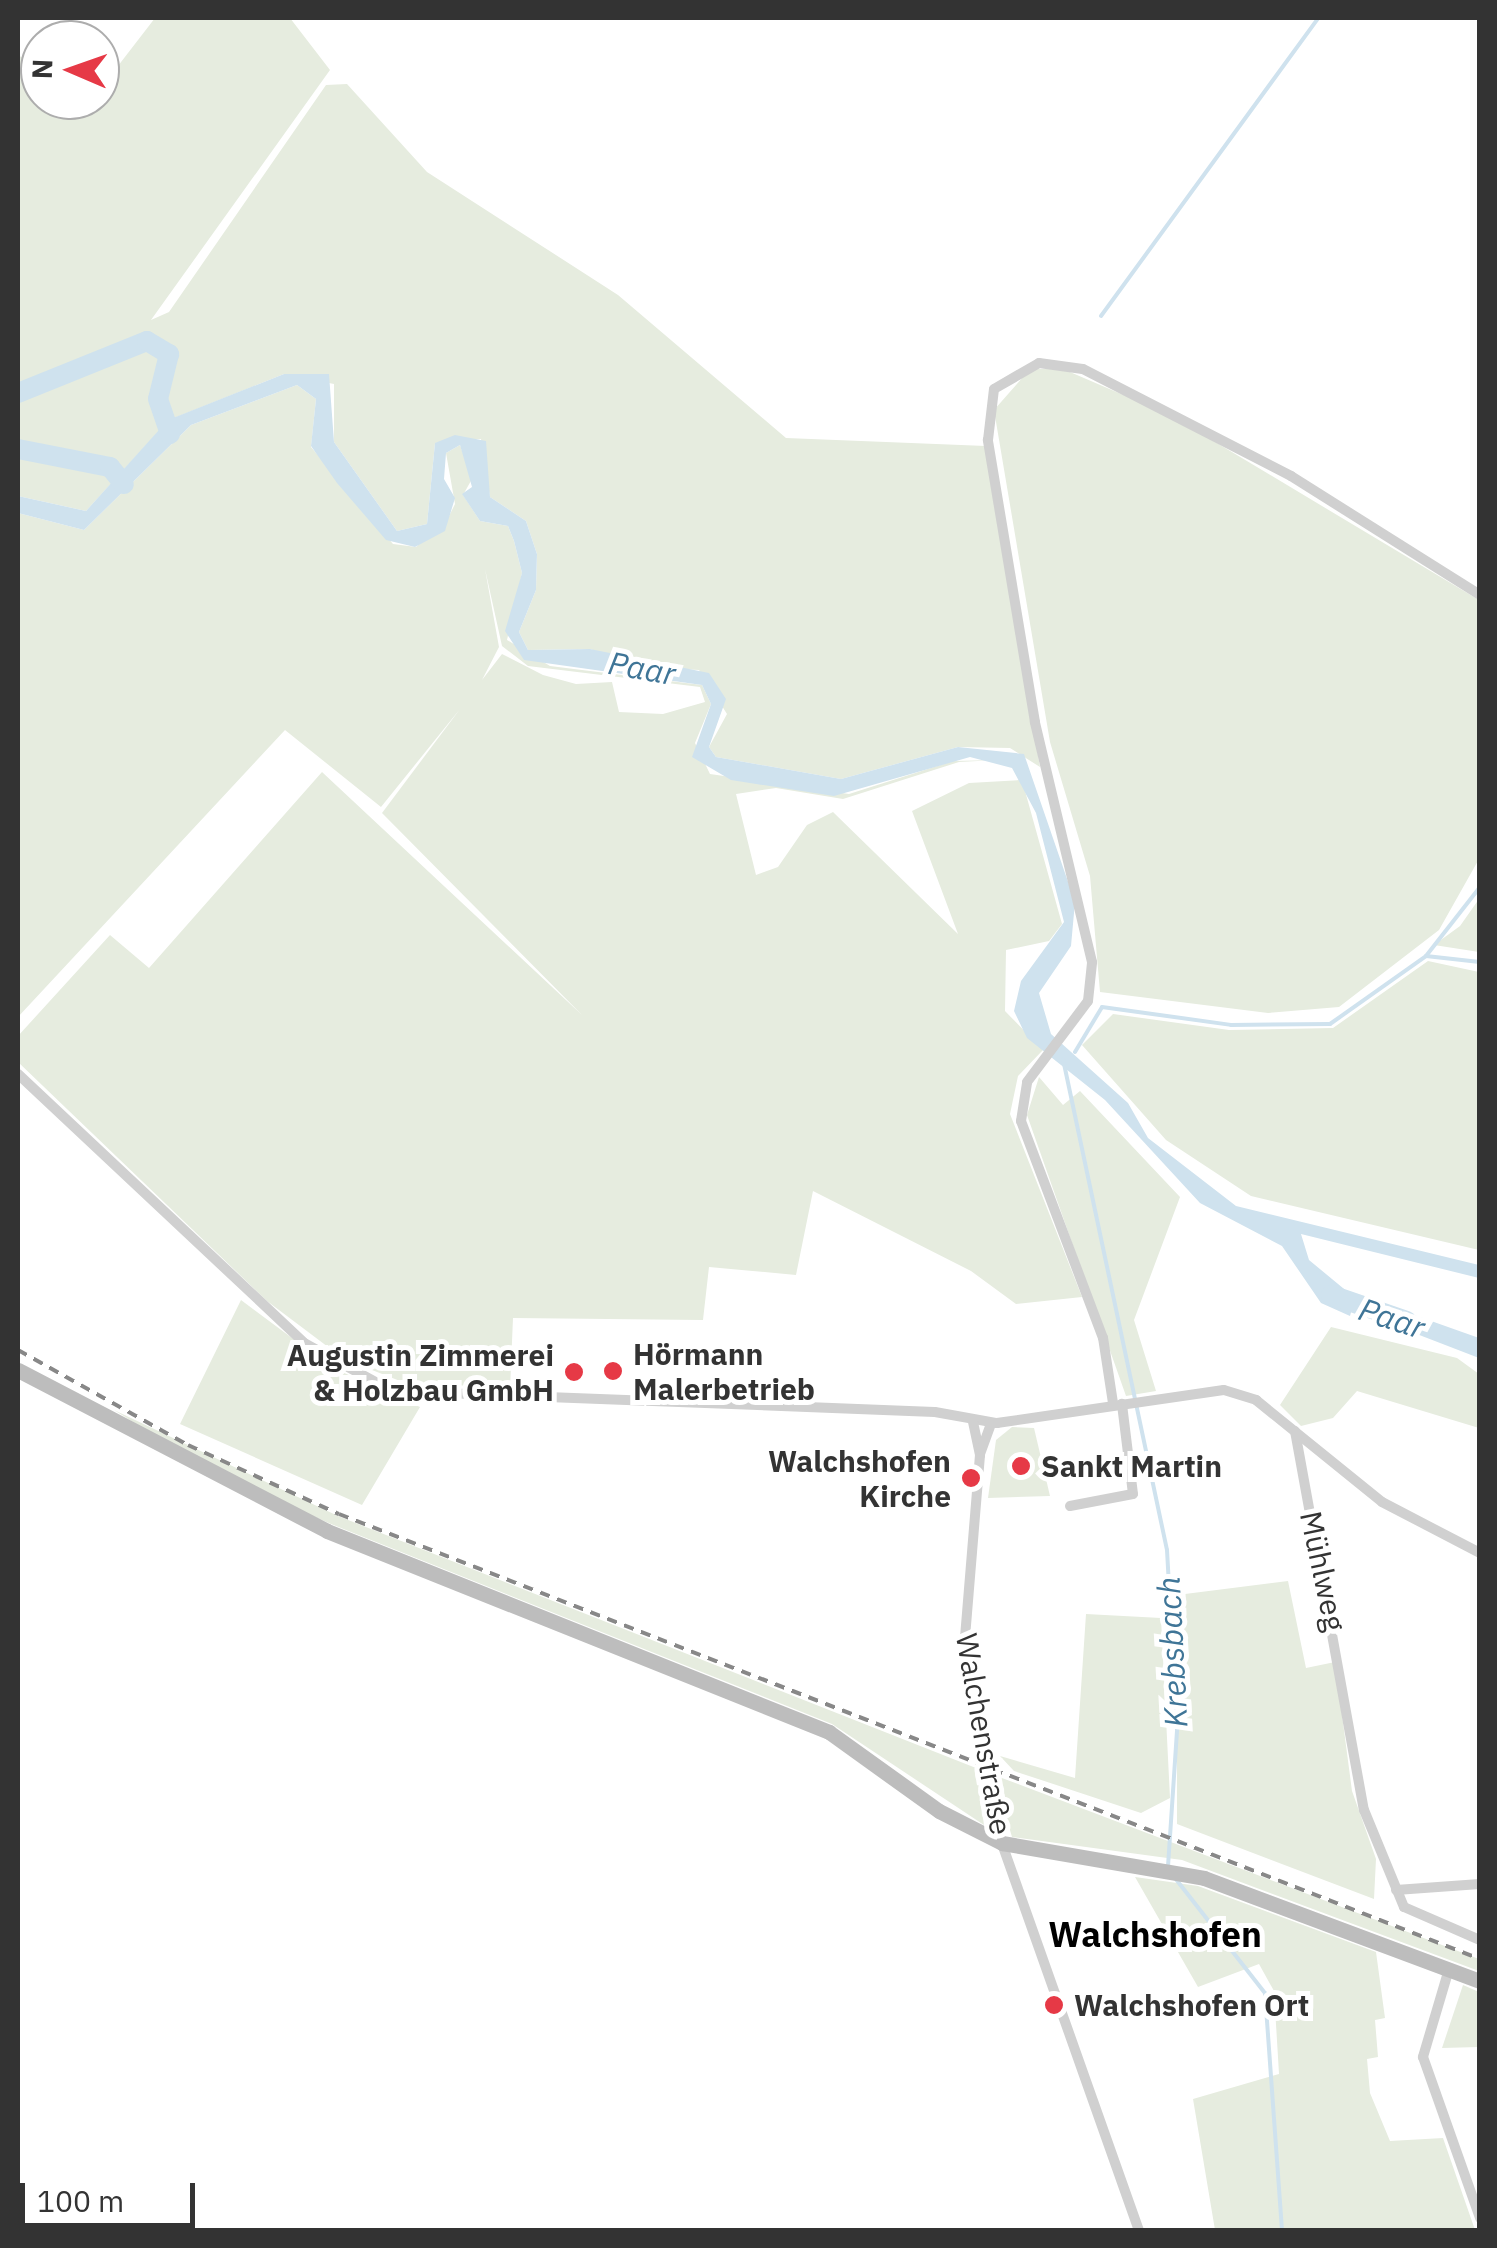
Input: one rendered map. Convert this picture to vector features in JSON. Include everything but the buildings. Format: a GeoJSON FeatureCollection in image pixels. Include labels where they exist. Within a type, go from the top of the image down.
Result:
{"type":"FeatureCollection","features":[{"type":"Feature","properties":{"kind":"street"},"geometry":{"type":"LineString","coordinates":[[1070,1506],[1133,1494],[1122,1403],[1103,1338],[1021,1121],[1021,1095],[1037,1065],[1088,1001],[1091,942],[1034,722],[988,440],[987,411],[1004,378],[1038,363],[1084,369],[1291,476],[1480,595]]}},
{"type":"Feature","properties":{"kind":"street"},"geometry":{"type":"LineString","coordinates":[[18,1074],[304,1343],[392,1391],[918,1411],[991,1423],[1122,1403],[1242,1394],[1296,1431],[1382,1502],[1480,1552]]}},
{"type":"Feature","properties":{"kind":"street"},"geometry":{"type":"LineString","coordinates":[[18,1370],[327,1531],[829,1732],[1002,1843],[1184,1875],[1480,1981]]}},
{"type":"Feature","properties":{"kind":"street","name":"Walchenstraße"},"geometry":{"type":"LineString","coordinates":[[973,1422],[980,1455]]}},
{"type":"Feature","properties":{"kind":"street","name":"Walchenstraße"},"geometry":{"type":"LineString","coordinates":[[991,1423],[980,1455],[966,1636],[1002,1843],[1139,2230]]}},
{"type":"Feature","properties":{"kind":"street","name":"Mühlweg"},"geometry":{"type":"LineString","coordinates":[[1296,1431],[1358,1788],[1396,1890],[1413,1914],[1480,1940]]}},
{"type":"Feature","properties":{"kind":"street"},"geometry":{"type":"LineString","coordinates":[[1396,1890],[1480,1884]]}},
{"type":"Feature","properties":{"kind":"street"},"geometry":{"type":"LineString","coordinates":[[1449,1969],[1424,2057],[1480,2218]]}},
{"type":"Feature","properties":{"kind":"shaded area"},"geometry":{"type":"Polygon","coordinates":[[[155,18],[290,18],[330,70],[151,320],[169,312],[326,85],[347,84],[427,172],[618,295],[786,438],[986,446],[1040,767],[1010,748],[958,747],[841,779],[716,757],[709,747],[727,714],[699,670],[643,667],[590,649],[528,650],[519,632],[536,590],[537,554],[526,521],[490,497],[481,439],[435,443],[427,524],[397,531],[334,442],[334,384],[284,374],[169,420],[86,511],[18,496],[18,56],[20,120],[120,120],[120,63],[155,18]]]}},
{"type":"Feature","properties":{"kind":"shaded area"},"geometry":{"type":"Polygon","coordinates":[[[1030,369],[1063,369],[1170,415],[1479,600],[1479,859],[1439,930],[1339,1007],[1268,1013],[1100,992],[1090,876],[1050,742],[994,410],[1030,369]]]}},
{"type":"Feature","properties":{"kind":"shaded area"},"geometry":{"type":"Polygon","coordinates":[[[297,385],[316,399],[311,447],[393,544],[416,547],[447,520],[455,504],[446,453],[460,445],[472,479],[463,495],[480,521],[508,526],[522,573],[507,640],[550,666],[702,685],[711,704],[695,743],[710,774],[849,794],[953,761],[997,760],[959,762],[843,799],[776,788],[736,794],[756,875],[778,867],[807,825],[833,812],[958,934],[912,811],[969,783],[1022,780],[1062,924],[1049,941],[1006,950],[1005,1011],[1043,1050],[1018,1076],[1010,1114],[1082,1297],[1016,1304],[971,1271],[813,1191],[796,1275],[709,1267],[703,1320],[513,1318],[510,1389],[400,1381],[344,1359],[267,1301],[18,1062],[18,1036],[110,935],[149,968],[322,772],[582,1015],[382,813],[460,709],[381,807],[285,730],[18,1017],[18,513],[84,530],[191,425],[297,385]],[[485,569],[499,647],[482,680],[502,654],[543,675],[576,684],[612,682],[619,712],[663,714],[705,702],[700,687],[528,666],[502,646],[485,569]]]}},
{"type":"Feature","properties":{"kind":"shaded area"},"geometry":{"type":"Polygon","coordinates":[[[1479,899],[1479,952],[1434,945],[1460,926],[1479,899]]]}},
{"type":"Feature","properties":{"kind":"shaded area"},"geometry":{"type":"Polygon","coordinates":[[[1428,961],[1479,972],[1479,1250],[1251,1196],[1166,1140],[1082,1045],[1113,1014],[1229,1030],[1333,1028],[1428,961]]]}},
{"type":"Feature","properties":{"kind":"shaded area"},"geometry":{"type":"Polygon","coordinates":[[[1039,1077],[1063,1105],[1080,1091],[1180,1197],[1134,1320],[1156,1391],[1126,1396],[1027,1115],[1039,1077]]]}},
{"type":"Feature","properties":{"kind":"shaded area"},"geometry":{"type":"Polygon","coordinates":[[[241,1300],[331,1367],[420,1407],[362,1505],[180,1424],[241,1300]]]}},
{"type":"Feature","properties":{"kind":"shaded area"},"geometry":{"type":"Polygon","coordinates":[[[1331,1327],[1457,1358],[1479,1374],[1479,1428],[1357,1391],[1333,1418],[1301,1426],[1280,1405],[1331,1327]]]}},
{"type":"Feature","properties":{"kind":"shaded area"},"geometry":{"type":"Polygon","coordinates":[[[114,1410],[338,1516],[976,1768],[984,1825],[832,1724],[331,1524],[211,1471],[114,1410]]]}},
{"type":"Feature","properties":{"kind":"shaded area"},"geometry":{"type":"Polygon","coordinates":[[[1012,1427],[1034,1428],[1050,1496],[988,1498],[996,1440],[1012,1427]]]}},
{"type":"Feature","properties":{"kind":"shaded area"},"geometry":{"type":"Polygon","coordinates":[[[1288,1581],[1306,1668],[1335,1662],[1352,1791],[1376,1859],[1374,1899],[1177,1824],[1177,1595],[1288,1581]]]}},
{"type":"Feature","properties":{"kind":"shaded area"},"geometry":{"type":"Polygon","coordinates":[[[1086,1614],[1161,1618],[1170,1798],[1141,1813],[1014,1771],[1000,1756],[1075,1778],[1086,1614]]]}},
{"type":"Feature","properties":{"kind":"shaded area"},"geometry":{"type":"Polygon","coordinates":[[[994,1775],[1479,1959],[1479,1971],[1182,1860],[1012,1837],[994,1775]]]}},
{"type":"Feature","properties":{"kind":"shaded area"},"geometry":{"type":"Polygon","coordinates":[[[1135,1877],[1198,1886],[1376,1952],[1385,2018],[1375,2020],[1378,2057],[1367,2059],[1370,2093],[1390,2141],[1443,2138],[1475,2230],[1215,2230],[1193,2099],[1279,2074],[1274,1991],[1259,1964],[1198,1987],[1135,1877]]]}},
{"type":"Feature","properties":{"kind":"shaded area"},"geometry":{"type":"Polygon","coordinates":[[[1463,1985],[1479,1992],[1479,2047],[1442,2048],[1463,1985]]]}},
{"type":"Feature","properties":{"kind":"water"},"geometry":{"type":"Polygon","coordinates":[[[284,374],[329,374],[334,442],[397,531],[427,524],[435,443],[455,435],[486,441],[490,497],[526,521],[537,554],[536,590],[519,632],[528,650],[590,649],[709,673],[726,699],[709,747],[716,757],[841,779],[958,747],[1024,754],[1075,902],[1071,946],[1039,993],[1051,1034],[1128,1103],[1148,1138],[1236,1206],[1479,1265],[1479,1278],[1301,1234],[1309,1260],[1355,1298],[1350,1316],[1321,1303],[1282,1246],[1200,1203],[1105,1100],[1027,1038],[1014,1011],[1021,981],[1064,922],[1036,813],[1012,768],[970,757],[834,796],[731,780],[692,757],[711,704],[702,685],[524,660],[505,631],[522,573],[514,541],[508,526],[480,521],[462,494],[472,487],[460,445],[446,453],[444,479],[455,498],[445,531],[415,547],[386,540],[337,483],[311,446],[316,399],[297,385],[191,425],[84,530],[18,513],[18,496],[86,511],[168,420],[284,374]]]}},
{"type":"Feature","properties":{"kind":"water"},"geometry":{"type":"Polygon","coordinates":[[[1386,1305],[1479,1338],[1479,1358],[1383,1321],[1386,1305]]]}},
{"type":"Feature","properties":{"kind":"waterway"},"geometry":{"type":"LineString","coordinates":[[1101,316],[1318,18]]}},
{"type":"Feature","properties":{"kind":"waterway","name":"Paar"},"geometry":{"type":"LineString","coordinates":[[18,393],[147,341],[169,354],[158,399],[170,434]]}},
{"type":"Feature","properties":{"kind":"waterway","name":"Paar"},"geometry":{"type":"LineString","coordinates":[[18,449],[110,467],[124,484]]}},
{"type":"Feature","properties":{"kind":"waterway"},"geometry":{"type":"LineString","coordinates":[[1426,956],[1480,887]]}},
{"type":"Feature","properties":{"kind":"waterway"},"geometry":{"type":"LineString","coordinates":[[1075,1052],[1102,1007],[1231,1025],[1330,1024],[1426,956],[1480,962]]}},
{"type":"Feature","properties":{"kind":"waterway","name":"Krebsbach"},"geometry":{"type":"LineString","coordinates":[[1063,1059],[1167,1550],[1177,1731],[1168,1866]]}},
{"type":"Feature","properties":{"kind":"waterway","name":"Paar"},"geometry":{"type":"LineString","coordinates":[[1331,1295],[1407,1321]]}},
{"type":"Feature","properties":{"kind":"waterway","name":"Krebsbach"},"geometry":{"type":"LineString","coordinates":[[1175,1878],[1265,1993],[1282,2230]]}},
{"type":"Feature","properties":{"kind":"railway"},"geometry":{"type":"LineString","coordinates":[[18,1350],[188,1445],[339,1514],[1480,1959]]}},
{"type":"Feature","properties":{"kind":"place","name":"Hörmann Malerbetrieb"},"geometry":{"type":"Point","coordinates":[613,1371]}},
{"type":"Feature","properties":{"kind":"place","name":"Augustin Zimmerei & Holzbau GmbH"},"geometry":{"type":"Point","coordinates":[574,1372]}},
{"type":"Feature","properties":{"kind":"place","name":"Sankt Martin"},"geometry":{"type":"Point","coordinates":[1021,1466]}},
{"type":"Feature","properties":{"kind":"place","name":"Walchshofen Kirche"},"geometry":{"type":"Point","coordinates":[971,1478]}},
{"type":"Feature","properties":{"kind":"place","name":"Walchshofen Ort"},"geometry":{"type":"Point","coordinates":[1054,2005]}},
{"type":"Feature","properties":{"kind":"district","name":"Walchshofen"},"geometry":{"type":"Point","coordinates":[1155,1934]}}]}
